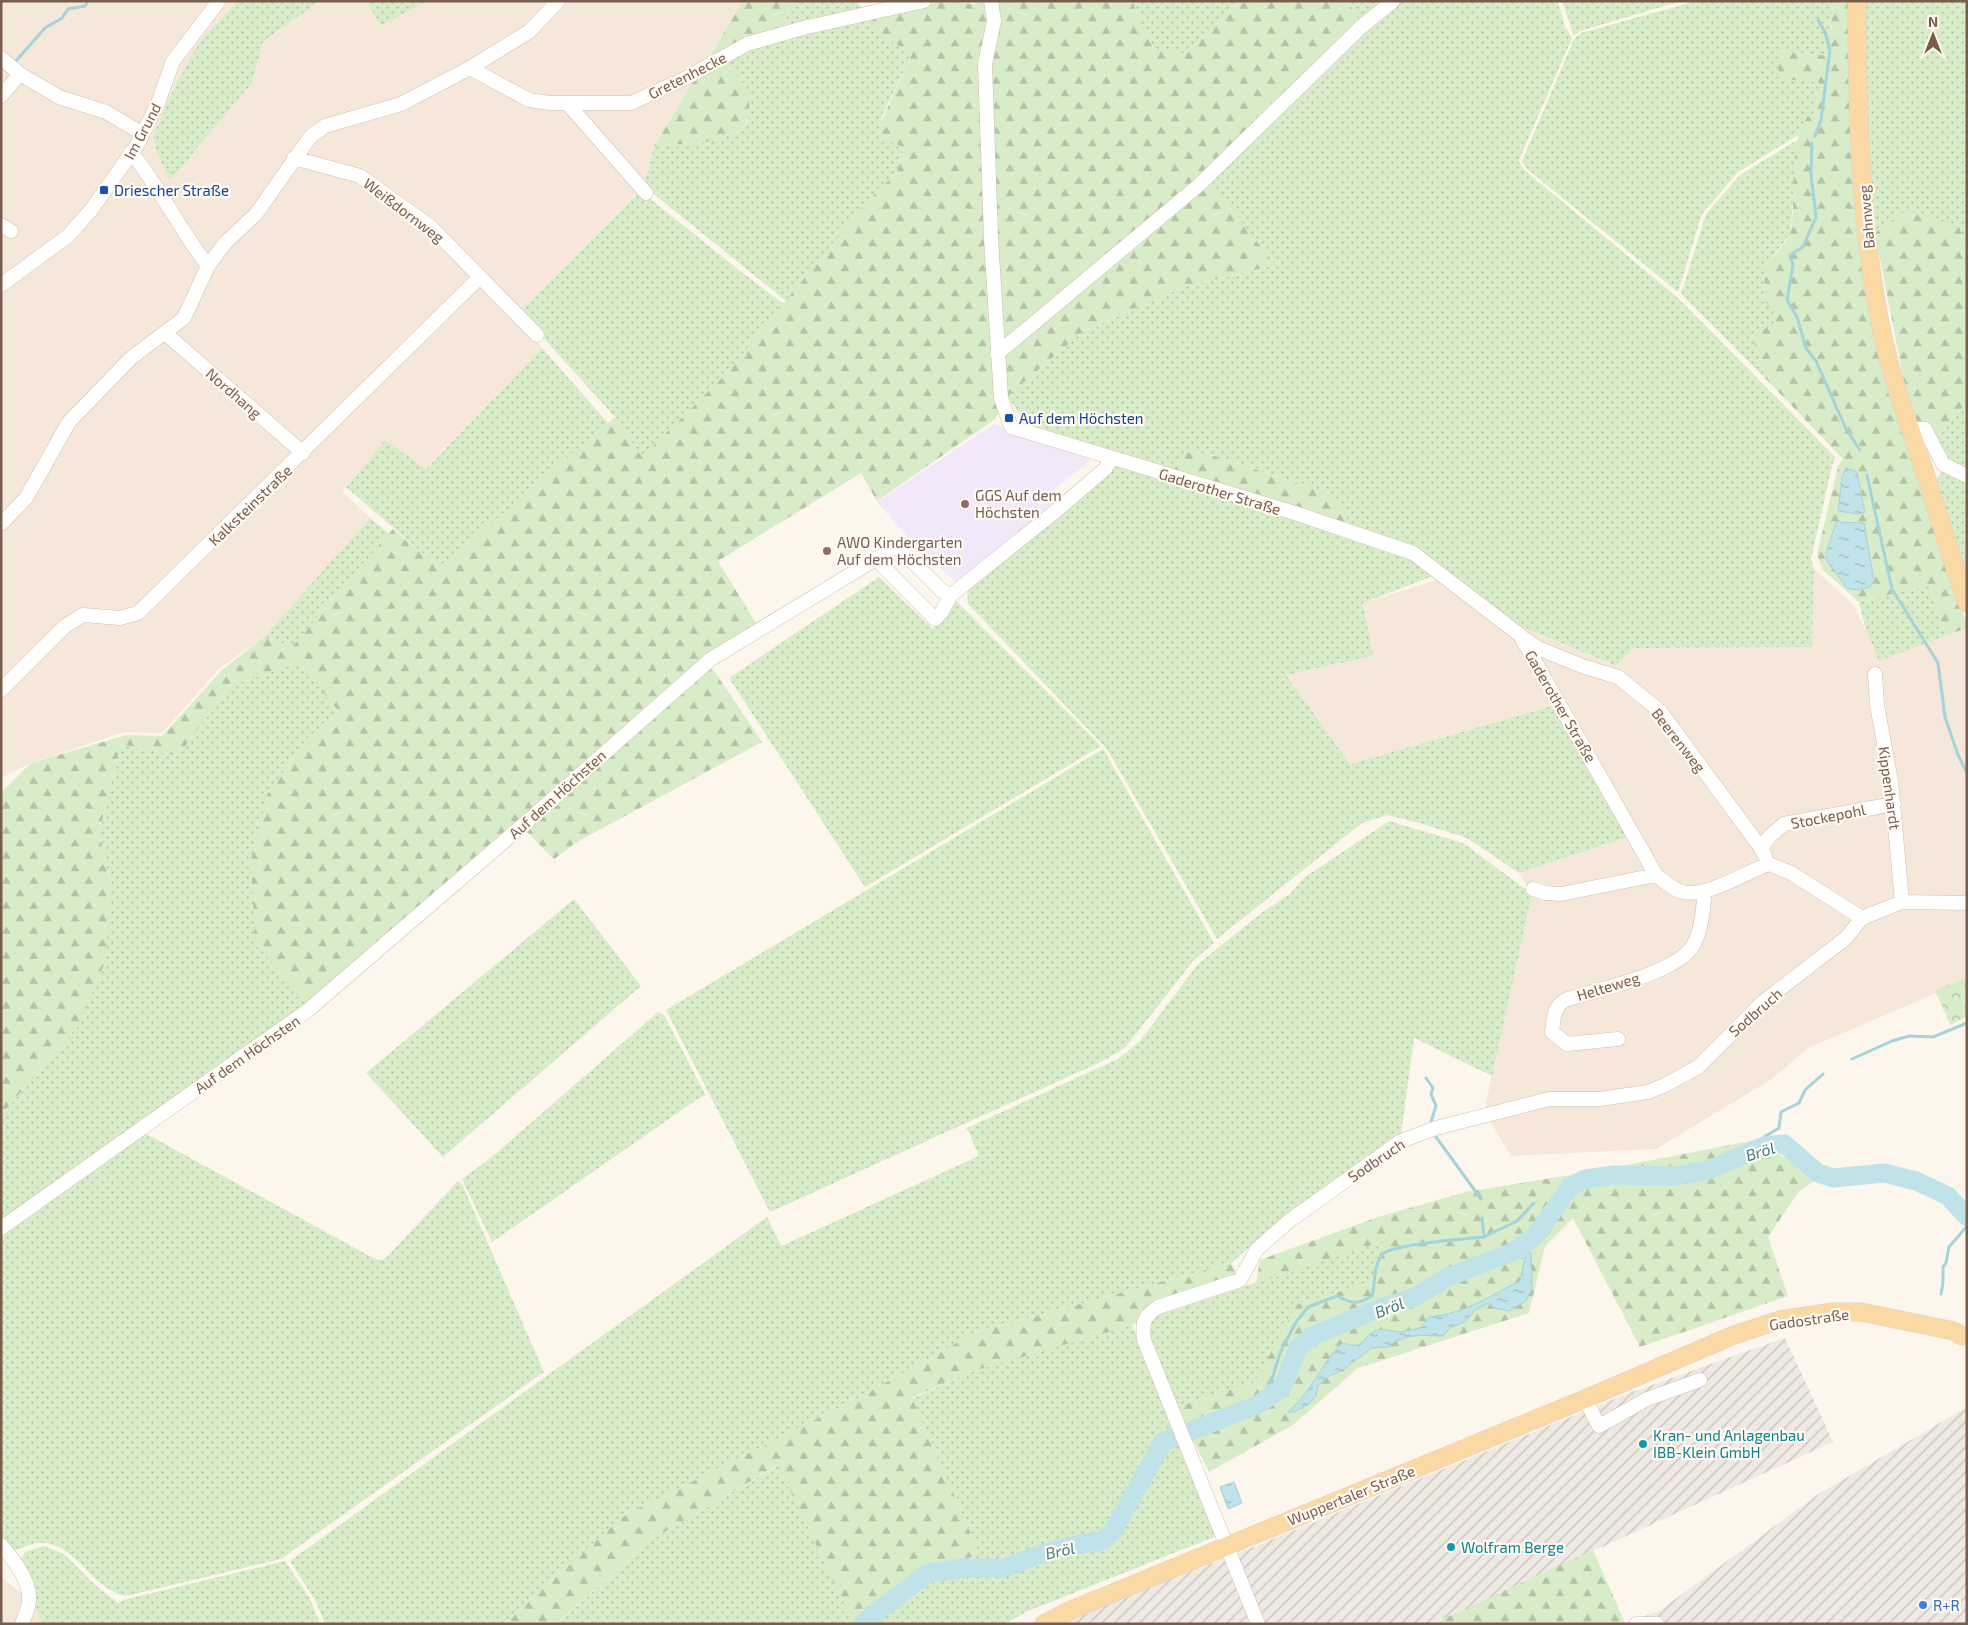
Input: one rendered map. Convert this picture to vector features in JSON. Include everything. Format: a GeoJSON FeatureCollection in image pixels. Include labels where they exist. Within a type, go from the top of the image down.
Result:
{"type":"FeatureCollection","features":[{"type":"Feature","properties":{"kind":"main road","name":"Bahnweg"},"geometry":{"type":"LineString","coordinates":[[1856,1],[1861,156],[1870,260],[1888,357],[1909,429],[1967,603]]}},
{"type":"Feature","properties":{"kind":"main road","name":"Gadostraße"},"geometry":{"type":"LineString","coordinates":[[1660,1368],[1734,1335],[1771,1323],[1833,1312],[1861,1312],[1881,1315],[1954,1331],[1965,1338]]}},
{"type":"Feature","properties":{"kind":"main road","name":"Wuppertaler Straße"},"geometry":{"type":"LineString","coordinates":[[1044,1624],[1069,1611],[1660,1368]]}},
{"type":"Feature","properties":{"kind":"street","name":"Im Grund"},"geometry":{"type":"LineString","coordinates":[[1,285],[68,236],[91,210],[143,134],[158,103],[173,60],[219,1]]}},
{"type":"Feature","properties":{"kind":"street"},"geometry":{"type":"LineString","coordinates":[[1,524],[26,498],[69,422],[131,358],[184,318],[208,266],[225,244],[256,214],[311,136],[325,126],[401,104],[470,68],[530,31],[558,1]]}},
{"type":"Feature","properties":{"kind":"street","name":"Gretenhecke"},"geometry":{"type":"LineString","coordinates":[[470,68],[529,100],[567,103],[630,103],[686,78],[747,44],[803,28],[924,1]]}},
{"type":"Feature","properties":{"kind":"street"},"geometry":{"type":"LineString","coordinates":[[992,1],[994,21],[984,64],[997,354]]}},
{"type":"Feature","properties":{"kind":"street"},"geometry":{"type":"LineString","coordinates":[[997,354],[1199,185],[1361,26],[1393,1]]}},
{"type":"Feature","properties":{"kind":"street"},"geometry":{"type":"LineString","coordinates":[[1,58],[20,74],[59,97],[106,112],[143,134]]}},
{"type":"Feature","properties":{"kind":"street"},"geometry":{"type":"LineString","coordinates":[[1,96],[20,74]]}},
{"type":"Feature","properties":{"kind":"street"},"geometry":{"type":"LineString","coordinates":[[567,103],[584,125],[646,193]]}},
{"type":"Feature","properties":{"kind":"street"},"geometry":{"type":"LineString","coordinates":[[131,152],[143,166],[190,243],[208,266]]}},
{"type":"Feature","properties":{"kind":"street","name":"Weißdornweg"},"geometry":{"type":"LineString","coordinates":[[294,158],[360,176],[431,227],[536,335]]}},
{"type":"Feature","properties":{"kind":"street","name":"Kalksteinstraße"},"geometry":{"type":"LineString","coordinates":[[1,690],[65,626],[83,615],[120,618],[138,613],[479,278]]}},
{"type":"Feature","properties":{"kind":"street","name":"Nordhang"},"geometry":{"type":"LineString","coordinates":[[165,333],[303,453]]}},
{"type":"Feature","properties":{"kind":"street","name":"Gaderother Straße"},"geometry":{"type":"LineString","coordinates":[[997,354],[1001,398],[1011,426],[1111,459],[1298,514],[1413,553],[1520,635],[1656,875],[1669,885],[1683,893],[1706,891],[1768,864]]}},
{"type":"Feature","properties":{"kind":"street"},"geometry":{"type":"LineString","coordinates":[[1909,429],[1925,429],[1943,464],[1967,476]]}},
{"type":"Feature","properties":{"kind":"street"},"geometry":{"type":"LineString","coordinates":[[876,559],[935,619],[941,613],[951,595],[1064,504],[1105,469],[1111,459]]}},
{"type":"Feature","properties":{"kind":"street","name":"Auf dem Höchsten"},"geometry":{"type":"LineString","coordinates":[[1,1228],[307,1011],[522,826],[711,658],[894,548],[899,548],[942,591],[951,595]]}},
{"type":"Feature","properties":{"kind":"street","name":"Beerenweg"},"geometry":{"type":"LineString","coordinates":[[1520,635],[1538,648],[1582,666],[1618,676],[1660,711],[1761,848]]}},
{"type":"Feature","properties":{"kind":"street","name":"Kippenhardt"},"geometry":{"type":"LineString","coordinates":[[1875,674],[1877,705],[1894,804],[1902,902]]}},
{"type":"Feature","properties":{"kind":"street","name":"Stockepohl"},"geometry":{"type":"LineString","coordinates":[[1761,848],[1770,836],[1784,824],[1894,804]]}},
{"type":"Feature","properties":{"kind":"street"},"geometry":{"type":"LineString","coordinates":[[1761,848],[1768,864],[1792,873],[1862,918],[1902,902],[1967,903]]}},
{"type":"Feature","properties":{"kind":"street"},"geometry":{"type":"LineString","coordinates":[[1533,889],[1545,893],[1561,894],[1656,875]]}},
{"type":"Feature","properties":{"kind":"street","name":"Helteweg"},"geometry":{"type":"LineString","coordinates":[[1618,1039],[1567,1044],[1552,1032],[1555,1010],[1560,1002],[1661,970],[1681,959],[1694,945],[1702,919],[1706,891]]}},
{"type":"Feature","properties":{"kind":"street","name":"Sodbruch"},"geometry":{"type":"LineString","coordinates":[[1258,1624],[1144,1340],[1142,1325],[1147,1314],[1158,1308],[1240,1280],[1258,1249],[1289,1221],[1401,1141],[1436,1128],[1549,1100],[1600,1099],[1648,1092],[1698,1067],[1763,1002],[1846,938],[1862,918]]}},
{"type":"Feature","properties":{"kind":"street"},"geometry":{"type":"LineString","coordinates":[[1585,1399],[1600,1426],[1647,1399],[1700,1380]]}},
{"type":"Feature","properties":{"kind":"street"},"geometry":{"type":"LineString","coordinates":[[1,1545],[27,1585],[29,1601],[22,1624]]}},
{"type":"Feature","properties":{"kind":"street"},"geometry":{"type":"LineString","coordinates":[[1636,1624],[1657,1624]]}},
{"type":"Feature","properties":{"kind":"shaded area"},"geometry":{"type":"Polygon","coordinates":[[[1,1],[238,1],[199,42],[171,94],[153,136],[252,83],[263,43],[320,1],[366,1],[381,26],[427,1],[743,1],[654,146],[644,186],[520,312],[542,348],[425,469],[385,440],[342,491],[370,518],[264,637],[220,668],[162,733],[125,732],[31,763],[1,778],[1,1]]]}},
{"type":"Feature","properties":{"kind":"shaded area","name":"GGS Auf dem Höchsten"},"geometry":{"type":"Polygon","coordinates":[[[994,424],[1091,460],[1046,496],[1053,506],[956,582],[912,542],[877,502],[994,424]]]}},
{"type":"Feature","properties":{"kind":"shaded area"},"geometry":{"type":"Polygon","coordinates":[[[1814,569],[1854,605],[1879,660],[1967,628],[1967,980],[1808,1048],[1772,1079],[1656,1149],[1511,1156],[1484,1111],[1532,894],[1519,873],[1627,837],[1552,706],[1350,764],[1286,675],[1373,656],[1363,603],[1440,579],[1508,621],[1615,666],[1633,648],[1812,647],[1814,569]]]}},
{"type":"Feature","properties":{"kind":"shaded area"},"geometry":{"type":"Polygon","coordinates":[[[1785,1338],[1833,1442],[1433,1624],[1055,1624],[1256,1546],[1626,1394],[1785,1338]]]}},
{"type":"Feature","properties":{"kind":"shaded area"},"geometry":{"type":"Polygon","coordinates":[[[1967,1407],[1967,1624],[1624,1624],[1659,1611],[1817,1495],[1967,1407]]]}},
{"type":"Feature","properties":{"kind":"shaded area"},"geometry":{"type":"Polygon","coordinates":[[[1,1577],[37,1605],[42,1624],[1,1624],[1,1577]]]}},
{"type":"Feature","properties":{"kind":"green space"},"geometry":{"type":"Polygon","coordinates":[[[238,1],[320,1],[263,42],[252,83],[170,180],[156,151],[153,136],[171,94],[199,42],[238,1]]]}},
{"type":"Feature","properties":{"kind":"green space"},"geometry":{"type":"Polygon","coordinates":[[[366,1],[427,1],[381,26],[366,1]]]}},
{"type":"Feature","properties":{"kind":"green space"},"geometry":{"type":"Polygon","coordinates":[[[743,1],[797,1],[778,31],[744,40],[709,57],[743,1]]]}},
{"type":"Feature","properties":{"kind":"green space"},"geometry":{"type":"Polygon","coordinates":[[[797,1],[856,1],[862,8],[778,31],[797,1]]]}},
{"type":"Feature","properties":{"kind":"green space"},"geometry":{"type":"Polygon","coordinates":[[[941,1],[974,4],[982,1],[1132,1],[1153,48],[1185,54],[1242,1],[1348,1],[1361,24],[1252,120],[1212,183],[1275,265],[1180,288],[1084,331],[1011,393],[995,419],[877,501],[861,473],[718,561],[757,625],[704,656],[762,742],[577,842],[554,859],[521,826],[432,894],[309,1003],[255,944],[251,860],[267,795],[309,737],[340,713],[298,662],[229,687],[178,756],[121,744],[99,833],[111,885],[106,960],[77,1027],[1,1115],[1,793],[31,763],[126,735],[162,736],[222,670],[264,637],[292,647],[393,529],[440,567],[615,417],[642,457],[728,372],[863,206],[897,172],[903,148],[879,134],[879,126],[912,54],[874,31],[872,18],[941,1]]]}},
{"type":"Feature","properties":{"kind":"green space"},"geometry":{"type":"Polygon","coordinates":[[[1132,1],[1242,1],[1185,54],[1153,48],[1132,1]]]}},
{"type":"Feature","properties":{"kind":"green space"},"geometry":{"type":"Polygon","coordinates":[[[1348,1],[1390,1],[1361,24],[1348,1]]]}},
{"type":"Feature","properties":{"kind":"green space"},"geometry":{"type":"Polygon","coordinates":[[[1398,1],[1558,1],[1565,27],[1572,38],[1519,160],[1523,169],[1678,298],[1836,458],[1833,462],[1811,559],[1814,569],[1812,647],[1633,648],[1616,666],[1513,623],[1438,566],[1347,527],[1323,492],[1218,457],[1190,451],[1178,461],[1173,473],[1035,428],[1018,412],[1008,397],[1084,331],[1180,288],[1275,265],[1211,184],[1252,120],[1398,1]]]}},
{"type":"Feature","properties":{"kind":"green space"},"geometry":{"type":"Polygon","coordinates":[[[1562,1],[1682,1],[1580,31],[1574,36],[1562,1]]]}},
{"type":"Feature","properties":{"kind":"green space"},"geometry":{"type":"Polygon","coordinates":[[[1696,1],[1833,1],[1830,56],[1779,51],[1819,81],[1815,112],[1804,122],[1800,134],[1738,172],[1702,214],[1678,292],[1526,168],[1522,161],[1574,39],[1581,33],[1696,1]]]}},
{"type":"Feature","properties":{"kind":"green space"},"geometry":{"type":"Polygon","coordinates":[[[1833,1],[1848,1],[1854,151],[1915,468],[1967,625],[1967,628],[1945,636],[1929,585],[1859,602],[1823,570],[1817,555],[1838,466],[1843,459],[1765,378],[1752,335],[1758,329],[1773,327],[1776,316],[1765,301],[1764,268],[1790,235],[1793,218],[1796,148],[1800,132],[1806,120],[1815,112],[1819,82],[1779,79],[1778,51],[1830,56],[1833,1]],[[1846,468],[1838,506],[1865,512],[1857,472],[1846,468]],[[1836,522],[1826,553],[1874,580],[1864,523],[1836,522]]]}},
{"type":"Feature","properties":{"kind":"green space"},"geometry":{"type":"Polygon","coordinates":[[[1864,1],[1967,1],[1967,255],[1959,225],[1875,233],[1869,170],[1864,1]]]}},
{"type":"Feature","properties":{"kind":"green space"},"geometry":{"type":"Polygon","coordinates":[[[872,18],[874,31],[912,54],[882,116],[879,134],[903,148],[897,172],[863,207],[786,301],[644,186],[654,146],[707,142],[742,130],[748,120],[733,70],[721,62],[759,45],[872,18]]]}},
{"type":"Feature","properties":{"kind":"green space"},"geometry":{"type":"Polygon","coordinates":[[[721,62],[737,76],[747,92],[749,110],[742,130],[707,142],[654,146],[699,72],[721,62]]]}},
{"type":"Feature","properties":{"kind":"green space"},"geometry":{"type":"Polygon","coordinates":[[[1799,139],[1795,156],[1791,233],[1764,268],[1765,301],[1776,316],[1773,327],[1758,329],[1752,335],[1765,378],[1681,294],[1706,214],[1740,175],[1799,139]]]}},
{"type":"Feature","properties":{"kind":"green space"},"geometry":{"type":"Polygon","coordinates":[[[640,191],[784,304],[728,372],[642,458],[615,417],[520,312],[640,191]]]}},
{"type":"Feature","properties":{"kind":"green space"},"geometry":{"type":"Polygon","coordinates":[[[1906,210],[1959,225],[1967,255],[1967,402],[1934,442],[1912,423],[1875,233],[1906,210]]]}},
{"type":"Feature","properties":{"kind":"green space"},"geometry":{"type":"Polygon","coordinates":[[[542,348],[608,423],[440,568],[346,487],[385,440],[426,469],[542,348]]]}},
{"type":"Feature","properties":{"kind":"green space"},"geometry":{"type":"Polygon","coordinates":[[[1967,402],[1967,473],[1947,463],[1934,442],[1967,402]]]}},
{"type":"Feature","properties":{"kind":"green space"},"geometry":{"type":"Polygon","coordinates":[[[1190,451],[1218,457],[1323,492],[1347,509],[1347,527],[1173,473],[1178,461],[1190,451]]]}},
{"type":"Feature","properties":{"kind":"green space"},"geometry":{"type":"Polygon","coordinates":[[[1112,467],[1124,468],[1393,550],[1418,562],[1433,576],[1363,603],[1373,656],[1286,675],[1350,764],[1552,706],[1627,837],[1519,873],[1467,838],[1387,815],[1362,823],[1217,939],[1107,749],[968,604],[967,588],[1112,467]]]}},
{"type":"Feature","properties":{"kind":"green space"},"geometry":{"type":"Polygon","coordinates":[[[1941,472],[1967,482],[1967,578],[1934,486],[1941,472]]]}},
{"type":"Feature","properties":{"kind":"green space"},"geometry":{"type":"Polygon","coordinates":[[[370,518],[389,534],[292,647],[264,637],[370,518]]]}},
{"type":"Feature","properties":{"kind":"green space"},"geometry":{"type":"Polygon","coordinates":[[[879,577],[933,629],[956,601],[1101,746],[865,887],[729,678],[879,577]]]}},
{"type":"Feature","properties":{"kind":"green space"},"geometry":{"type":"Polygon","coordinates":[[[1929,585],[1945,636],[1879,661],[1866,631],[1859,602],[1929,585]]]}},
{"type":"Feature","properties":{"kind":"green space"},"geometry":{"type":"Polygon","coordinates":[[[298,662],[340,713],[309,737],[267,795],[309,1003],[1,1225],[1,1115],[77,1027],[111,885],[99,833],[121,744],[178,756],[229,687],[298,662]]]}},
{"type":"Feature","properties":{"kind":"green space"},"geometry":{"type":"Polygon","coordinates":[[[1103,749],[1214,943],[1193,961],[1125,1048],[1103,1061],[770,1212],[666,1010],[1103,749]]]}},
{"type":"Feature","properties":{"kind":"green space"},"geometry":{"type":"Polygon","coordinates":[[[1389,821],[1463,843],[1532,894],[1492,1076],[1414,1038],[1401,1134],[1273,1227],[1231,1263],[976,1332],[860,1397],[622,1517],[504,1624],[325,1624],[315,1600],[290,1561],[767,1217],[781,1246],[979,1156],[967,1128],[1118,1059],[1140,1041],[1198,964],[1264,911],[1290,894],[1305,877],[1389,821]]]}},
{"type":"Feature","properties":{"kind":"green space"},"geometry":{"type":"Polygon","coordinates":[[[574,899],[641,986],[443,1157],[366,1073],[574,899]]]}},
{"type":"Feature","properties":{"kind":"green space"},"geometry":{"type":"Polygon","coordinates":[[[1967,978],[1967,1016],[1950,1025],[1935,990],[1967,978]]]}},
{"type":"Feature","properties":{"kind":"green space"},"geometry":{"type":"Polygon","coordinates":[[[658,1012],[664,1015],[706,1096],[702,1096],[492,1242],[462,1179],[492,1157],[658,1012]]]}},
{"type":"Feature","properties":{"kind":"green space"},"geometry":{"type":"Polygon","coordinates":[[[141,1131],[375,1259],[382,1260],[387,1257],[458,1181],[462,1184],[544,1372],[281,1559],[126,1596],[104,1586],[67,1552],[56,1546],[37,1543],[11,1551],[1,1541],[1,1231],[141,1131]]]}},
{"type":"Feature","properties":{"kind":"green space"},"geometry":{"type":"Polygon","coordinates":[[[1756,1140],[1818,1179],[1799,1191],[1768,1237],[1788,1296],[1640,1347],[1573,1218],[1545,1246],[1529,1313],[1358,1368],[1293,1425],[1209,1472],[1176,1407],[1255,1382],[1297,1304],[1372,1282],[1383,1241],[1256,1283],[1260,1260],[1378,1217],[1466,1192],[1601,1170],[1756,1140]]]}},
{"type":"Feature","properties":{"kind":"green space"},"geometry":{"type":"Polygon","coordinates":[[[1383,1241],[1372,1282],[1297,1304],[1256,1382],[1176,1407],[1146,1338],[1150,1317],[1383,1241]]]}},
{"type":"Feature","properties":{"kind":"green space"},"geometry":{"type":"Polygon","coordinates":[[[1231,1263],[1240,1280],[1132,1325],[970,1372],[912,1398],[979,1553],[850,1615],[778,1465],[651,1540],[556,1624],[504,1624],[622,1517],[860,1397],[976,1332],[1231,1263]]]}},
{"type":"Feature","properties":{"kind":"green space"},"geometry":{"type":"Polygon","coordinates":[[[1132,1324],[1216,1531],[1214,1537],[1028,1611],[1005,1624],[557,1624],[651,1540],[779,1465],[850,1614],[979,1553],[912,1399],[970,1372],[1132,1324]]]}},
{"type":"Feature","properties":{"kind":"green space"},"geometry":{"type":"Polygon","coordinates":[[[44,1546],[64,1554],[94,1584],[118,1603],[123,1600],[285,1561],[310,1599],[320,1624],[42,1624],[20,1560],[25,1552],[44,1546]]]}},
{"type":"Feature","properties":{"kind":"green space"},"geometry":{"type":"Polygon","coordinates":[[[1593,1550],[1625,1623],[1439,1624],[1441,1620],[1593,1550]]]}},
{"type":"Feature","properties":{"kind":"water"},"geometry":{"type":"Polygon","coordinates":[[[1846,468],[1857,472],[1865,512],[1857,514],[1838,511],[1842,477],[1846,468]]]}},
{"type":"Feature","properties":{"kind":"water"},"geometry":{"type":"Polygon","coordinates":[[[1836,522],[1864,523],[1874,580],[1870,587],[1857,590],[1847,588],[1827,561],[1826,553],[1836,522]]]}},
{"type":"Feature","properties":{"kind":"water"},"geometry":{"type":"Polygon","coordinates":[[[1526,1253],[1531,1253],[1532,1287],[1526,1301],[1509,1311],[1494,1308],[1489,1303],[1475,1310],[1465,1322],[1451,1327],[1443,1336],[1408,1337],[1395,1342],[1389,1347],[1372,1348],[1344,1369],[1328,1377],[1318,1386],[1316,1396],[1309,1404],[1294,1412],[1288,1412],[1303,1396],[1342,1343],[1359,1345],[1373,1332],[1380,1329],[1400,1332],[1420,1328],[1429,1317],[1455,1312],[1476,1304],[1520,1281],[1526,1253]]]}},
{"type":"Feature","properties":{"kind":"water"},"geometry":{"type":"Polygon","coordinates":[[[1234,1482],[1242,1503],[1228,1509],[1220,1487],[1234,1482]]]}},
{"type":"Feature","properties":{"kind":"waterway"},"geometry":{"type":"LineString","coordinates":[[16,61],[45,28],[62,18],[68,9],[85,6],[88,1]]}},
{"type":"Feature","properties":{"kind":"waterway"},"geometry":{"type":"LineString","coordinates":[[1815,136],[1821,120],[1830,50],[1825,32],[1818,20]]}},
{"type":"Feature","properties":{"kind":"waterway"},"geometry":{"type":"LineString","coordinates":[[1812,143],[1811,175],[1816,217],[1803,247],[1790,255],[1793,265],[1787,300],[1797,317],[1806,348],[1816,361],[1846,429],[1860,450]]}},
{"type":"Feature","properties":{"kind":"waterway"},"geometry":{"type":"LineString","coordinates":[[1867,475],[1892,589],[1938,663],[1945,717],[1958,755],[1967,773]]}},
{"type":"Feature","properties":{"kind":"waterway"},"geometry":{"type":"LineString","coordinates":[[1852,1059],[1892,1041],[1909,1036],[1933,1037],[1967,1023]]}},
{"type":"Feature","properties":{"kind":"waterway"},"geometry":{"type":"LineString","coordinates":[[1761,1147],[1764,1137],[1779,1128],[1781,1112],[1799,1103],[1805,1090],[1823,1074]]}},
{"type":"Feature","properties":{"kind":"waterway"},"geometry":{"type":"LineString","coordinates":[[1426,1078],[1433,1088],[1431,1094],[1436,1106],[1431,1122]]}},
{"type":"Feature","properties":{"kind":"waterway"},"geometry":{"type":"LineString","coordinates":[[1436,1137],[1481,1199]]}},
{"type":"Feature","properties":{"kind":"waterway","name":"Bröl"},"geometry":{"type":"LineString","coordinates":[[862,1624],[926,1574],[963,1568],[1005,1568],[1038,1555],[1076,1545],[1102,1541],[1113,1531],[1163,1442],[1257,1405],[1282,1388],[1298,1348],[1312,1336],[1380,1308],[1415,1297],[1448,1277],[1515,1251],[1537,1234],[1570,1187],[1585,1179],[1614,1175],[1674,1176],[1709,1170],[1764,1146],[1784,1144],[1818,1173],[1833,1178],[1885,1173],[1916,1181],[1948,1196],[1967,1217]]}},
{"type":"Feature","properties":{"kind":"waterway"},"geometry":{"type":"LineString","coordinates":[[1484,1237],[1517,1221],[1534,1203]]}},
{"type":"Feature","properties":{"kind":"waterway"},"geometry":{"type":"LineString","coordinates":[[1260,1403],[1272,1379],[1280,1353],[1296,1322],[1308,1307],[1337,1296],[1354,1302],[1367,1299],[1372,1296],[1375,1270],[1382,1255],[1388,1251],[1413,1245],[1484,1237],[1482,1218]]}},
{"type":"Feature","properties":{"kind":"waterway"},"geometry":{"type":"LineString","coordinates":[[1941,1294],[1943,1267],[1946,1263],[1949,1247],[1967,1226]]}},
{"type":"Feature","properties":{"kind":"place","name":"Driescher Straße"},"geometry":{"type":"Point","coordinates":[104,190]}},
{"type":"Feature","properties":{"kind":"place","name":"Auf dem Höchsten"},"geometry":{"type":"Point","coordinates":[1009,418]}},
{"type":"Feature","properties":{"kind":"place","name":"GGS Auf dem Höchsten"},"geometry":{"type":"Point","coordinates":[965,504]}},
{"type":"Feature","properties":{"kind":"place","name":"AWO Kindergarten Auf dem Höchsten"},"geometry":{"type":"Point","coordinates":[827,551]}},
{"type":"Feature","properties":{"kind":"place","name":"Kran- und Anlagenbau IBB-Klein GmbH"},"geometry":{"type":"Point","coordinates":[1643,1444]}},
{"type":"Feature","properties":{"kind":"place","name":"Wolfram Berge"},"geometry":{"type":"Point","coordinates":[1451,1547]}},
{"type":"Feature","properties":{"kind":"place","name":"R+R"},"geometry":{"type":"Point","coordinates":[1923,1605]}}]}
